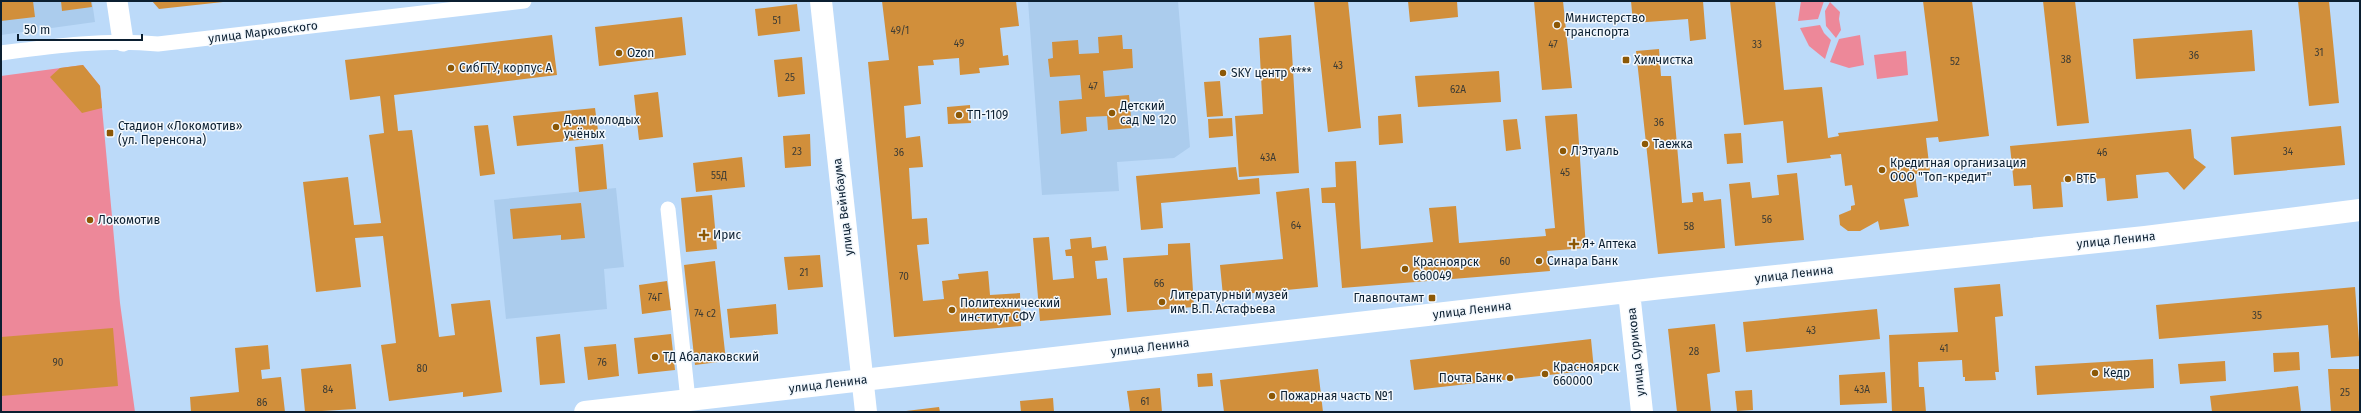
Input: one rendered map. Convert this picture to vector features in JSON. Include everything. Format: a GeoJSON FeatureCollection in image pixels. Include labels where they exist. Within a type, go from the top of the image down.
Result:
{"type":"FeatureCollection","features":[{"type":"Feature","properties":{"kind":"main road","name":"улица Вейнбаума"},"geometry":{"type":"LineString","coordinates":[[821,1],[866,412]]}},
{"type":"Feature","properties":{"kind":"main road","name":"улица Ленина"},"geometry":{"type":"LineString","coordinates":[[584,412],[1629,292],[2145,237],[2360,210]]}},
{"type":"Feature","properties":{"kind":"main road","name":"улица Сурикова"},"geometry":{"type":"LineString","coordinates":[[1629,292],[1642,412]]}},
{"type":"Feature","properties":{"kind":"street"},"geometry":{"type":"LineString","coordinates":[[117,1],[123,41]]}},
{"type":"Feature","properties":{"kind":"street","name":"улица Марковского"},"geometry":{"type":"LineString","coordinates":[[1,53],[84,43],[123,41],[158,44],[524,1]]}},
{"type":"Feature","properties":{"kind":"street"},"geometry":{"type":"LineString","coordinates":[[668,209],[688,400]]}},
{"type":"Feature","properties":{"kind":"shaded area"},"geometry":{"type":"Polygon","coordinates":[[[1,1],[92,1],[95,22],[1,35],[1,1]]]}},
{"type":"Feature","properties":{"kind":"shaded area","name":"Детский сад № 120"},"geometry":{"type":"Polygon","coordinates":[[[1028,1],[1178,1],[1190,147],[1174,158],[1117,162],[1119,191],[1042,195],[1028,1]]]}},
{"type":"Feature","properties":{"kind":"shaded area"},"geometry":{"type":"Polygon","coordinates":[[[1801,1],[1824,1],[1818,19],[1798,21],[1801,1]]]}},
{"type":"Feature","properties":{"kind":"shaded area"},"geometry":{"type":"Polygon","coordinates":[[[1830,2],[1840,12],[1839,19],[1841,30],[1836,38],[1826,26],[1825,11],[1830,2]]]}},
{"type":"Feature","properties":{"kind":"shaded area"},"geometry":{"type":"Polygon","coordinates":[[[1820,25],[1824,33],[1831,40],[1825,59],[1809,46],[1800,28],[1820,25]]]}},
{"type":"Feature","properties":{"kind":"shaded area"},"geometry":{"type":"Polygon","coordinates":[[[1860,35],[1864,65],[1849,68],[1830,62],[1839,39],[1860,35]]]}},
{"type":"Feature","properties":{"kind":"shaded area"},"geometry":{"type":"Polygon","coordinates":[[[1906,51],[1908,75],[1877,79],[1874,55],[1906,51]]]}},
{"type":"Feature","properties":{"kind":"shaded area","name":"Локомотив"},"geometry":{"type":"Polygon","coordinates":[[[83,65],[100,86],[120,303],[135,412],[1,412],[1,76],[83,65]]]}},
{"type":"Feature","properties":{"kind":"shaded area"},"geometry":{"type":"Polygon","coordinates":[[[616,188],[624,267],[604,269],[607,309],[506,319],[494,200],[616,188]]]}},
{"type":"Feature","properties":{"kind":"building"},"geometry":{"type":"Polygon","coordinates":[[[1,1],[33,1],[35,17],[1,21],[1,1]]]}},
{"type":"Feature","properties":{"kind":"building"},"geometry":{"type":"Polygon","coordinates":[[[61,1],[91,1],[92,7],[62,11],[61,1]]]}},
{"type":"Feature","properties":{"kind":"building"},"geometry":{"type":"Polygon","coordinates":[[[152,1],[223,1],[223,2],[159,9],[152,1]]]}},
{"type":"Feature","properties":{"kind":"building"},"geometry":{"type":"Polygon","coordinates":[[[882,1],[1016,1],[1019,26],[1000,28],[1003,56],[1008,55],[1009,65],[979,68],[980,73],[960,75],[959,58],[933,60],[934,65],[918,66],[921,104],[904,106],[906,138],[920,136],[923,167],[909,168],[912,219],[927,218],[929,244],[917,245],[923,301],[944,299],[942,281],[959,279],[958,274],[988,271],[990,295],[1020,293],[1021,326],[894,337],[868,62],[889,60],[882,1]]]}},
{"type":"Feature","properties":{"kind":"building"},"geometry":{"type":"Polygon","coordinates":[[[1314,1],[1348,1],[1361,128],[1328,132],[1314,1]]]}},
{"type":"Feature","properties":{"kind":"building"},"geometry":{"type":"Polygon","coordinates":[[[1408,1],[1457,1],[1458,17],[1410,22],[1408,1]]]}},
{"type":"Feature","properties":{"kind":"building"},"geometry":{"type":"Polygon","coordinates":[[[1534,1],[1563,1],[1572,88],[1542,90],[1534,1]]]}},
{"type":"Feature","properties":{"kind":"building"},"geometry":{"type":"Polygon","coordinates":[[[1631,1],[1703,1],[1706,39],[1690,41],[1688,19],[1633,23],[1631,1]]]}},
{"type":"Feature","properties":{"kind":"building"},"geometry":{"type":"Polygon","coordinates":[[[1730,1],[1775,1],[1784,90],[1822,87],[1828,138],[1839,136],[1838,133],[1938,121],[1923,1],[1972,1],[1989,136],[1939,142],[1938,137],[1926,138],[1930,172],[1915,174],[1918,197],[1904,199],[1909,226],[1880,230],[1878,221],[1860,231],[1848,231],[1840,225],[1839,215],[1851,210],[1851,206],[1855,205],[1852,185],[1845,186],[1841,154],[1830,155],[1831,158],[1787,163],[1783,121],[1744,125],[1730,1]]]}},
{"type":"Feature","properties":{"kind":"building"},"geometry":{"type":"Polygon","coordinates":[[[2043,1],[2075,1],[2089,123],[2057,126],[2043,1]]]}},
{"type":"Feature","properties":{"kind":"building"},"geometry":{"type":"Polygon","coordinates":[[[2298,1],[2329,1],[2339,103],[2309,106],[2298,1]]]}},
{"type":"Feature","properties":{"kind":"building"},"geometry":{"type":"Polygon","coordinates":[[[797,4],[800,31],[758,36],[755,9],[797,4]]]}},
{"type":"Feature","properties":{"kind":"building"},"geometry":{"type":"Polygon","coordinates":[[[682,17],[686,55],[599,66],[595,27],[682,17]]]}},
{"type":"Feature","properties":{"kind":"building"},"geometry":{"type":"Polygon","coordinates":[[[2252,30],[2255,71],[2136,79],[2133,39],[2252,30]]]}},
{"type":"Feature","properties":{"kind":"building"},"geometry":{"type":"Polygon","coordinates":[[[552,35],[557,75],[394,95],[398,131],[412,130],[439,337],[455,335],[451,304],[490,300],[502,392],[463,397],[463,392],[389,401],[381,345],[396,343],[383,236],[355,238],[361,287],[316,292],[303,182],[348,177],[354,225],[381,223],[369,135],[384,133],[380,96],[350,100],[345,60],[552,35]]]}},
{"type":"Feature","properties":{"kind":"building"},"geometry":{"type":"Polygon","coordinates":[[[1122,35],[1123,49],[1132,49],[1133,68],[1103,71],[1105,97],[1129,95],[1132,128],[1108,130],[1107,116],[1086,117],[1087,131],[1061,134],[1059,101],[1082,99],[1080,75],[1050,77],[1048,59],[1053,58],[1052,42],[1078,40],[1079,54],[1099,53],[1098,37],[1122,35]]]}},
{"type":"Feature","properties":{"kind":"building"},"geometry":{"type":"Polygon","coordinates":[[[1291,35],[1299,173],[1239,177],[1235,116],[1263,114],[1259,38],[1291,35]]]}},
{"type":"Feature","properties":{"kind":"building"},"geometry":{"type":"Polygon","coordinates":[[[1659,49],[1661,76],[1671,76],[1682,203],[1693,202],[1692,193],[1703,192],[1704,201],[1721,199],[1725,248],[1658,254],[1636,51],[1659,49]]]}},
{"type":"Feature","properties":{"kind":"building"},"geometry":{"type":"Polygon","coordinates":[[[802,57],[805,94],[778,97],[774,60],[802,57]]]}},
{"type":"Feature","properties":{"kind":"building"},"geometry":{"type":"Polygon","coordinates":[[[83,65],[100,86],[102,108],[82,113],[50,77],[60,68],[83,65]]]}},
{"type":"Feature","properties":{"kind":"building"},"geometry":{"type":"Polygon","coordinates":[[[1499,71],[1501,102],[1418,107],[1415,76],[1499,71]]]}},
{"type":"Feature","properties":{"kind":"building"},"geometry":{"type":"Polygon","coordinates":[[[1220,81],[1223,116],[1207,117],[1204,82],[1220,81]]]}},
{"type":"Feature","properties":{"kind":"building"},"geometry":{"type":"Polygon","coordinates":[[[658,92],[663,137],[639,140],[634,95],[658,92]]]}},
{"type":"Feature","properties":{"kind":"building","name":"ТП-1109"},"geometry":{"type":"Polygon","coordinates":[[[970,105],[971,123],[948,124],[947,107],[970,105]]]}},
{"type":"Feature","properties":{"kind":"building","name":"Дом молодых учёных"},"geometry":{"type":"Polygon","coordinates":[[[595,108],[599,138],[517,146],[513,116],[595,108]]]}},
{"type":"Feature","properties":{"kind":"building"},"geometry":{"type":"Polygon","coordinates":[[[1401,114],[1403,143],[1379,145],[1378,116],[1401,114]]]}},
{"type":"Feature","properties":{"kind":"building"},"geometry":{"type":"Polygon","coordinates":[[[1577,114],[1586,248],[1547,251],[1550,271],[1342,288],[1335,203],[1322,203],[1321,188],[1336,187],[1335,162],[1356,161],[1361,249],[1433,242],[1429,208],[1456,206],[1459,243],[1546,236],[1545,229],[1555,228],[1545,116],[1577,114]]]}},
{"type":"Feature","properties":{"kind":"building"},"geometry":{"type":"Polygon","coordinates":[[[1232,118],[1233,136],[1209,138],[1208,119],[1232,118]]]}},
{"type":"Feature","properties":{"kind":"building"},"geometry":{"type":"Polygon","coordinates":[[[1517,119],[1521,149],[1506,151],[1503,120],[1517,119]]]}},
{"type":"Feature","properties":{"kind":"building"},"geometry":{"type":"Polygon","coordinates":[[[488,125],[495,174],[480,176],[474,126],[488,125]]]}},
{"type":"Feature","properties":{"kind":"building"},"geometry":{"type":"Polygon","coordinates":[[[2341,126],[2345,165],[2234,175],[2231,137],[2341,126]]]}},
{"type":"Feature","properties":{"kind":"building"},"geometry":{"type":"Polygon","coordinates":[[[2191,129],[2194,158],[2206,167],[2184,190],[2168,172],[2136,175],[2138,198],[2107,201],[2105,178],[2061,182],[2063,207],[2033,209],[2031,185],[2014,186],[2010,146],[2191,129]]]}},
{"type":"Feature","properties":{"kind":"building"},"geometry":{"type":"Polygon","coordinates":[[[1741,133],[1743,163],[1727,164],[1724,134],[1741,133]]]}},
{"type":"Feature","properties":{"kind":"building"},"geometry":{"type":"Polygon","coordinates":[[[810,134],[811,166],[785,168],[783,136],[810,134]]]}},
{"type":"Feature","properties":{"kind":"building"},"geometry":{"type":"Polygon","coordinates":[[[603,144],[607,189],[579,192],[575,147],[603,144]]]}},
{"type":"Feature","properties":{"kind":"building"},"geometry":{"type":"Polygon","coordinates":[[[742,157],[745,187],[696,192],[693,163],[742,157]]]}},
{"type":"Feature","properties":{"kind":"building"},"geometry":{"type":"Polygon","coordinates":[[[1236,167],[1238,180],[1259,178],[1260,194],[1161,203],[1163,228],[1141,230],[1136,176],[1236,167]]]}},
{"type":"Feature","properties":{"kind":"building"},"geometry":{"type":"Polygon","coordinates":[[[1797,173],[1804,240],[1735,246],[1729,184],[1750,182],[1752,198],[1779,195],[1777,175],[1797,173]]]}},
{"type":"Feature","properties":{"kind":"building"},"geometry":{"type":"Polygon","coordinates":[[[1309,188],[1318,287],[1223,296],[1220,265],[1283,259],[1276,192],[1309,188]]]}},
{"type":"Feature","properties":{"kind":"building"},"geometry":{"type":"Polygon","coordinates":[[[712,195],[717,249],[686,252],[681,198],[712,195]]]}},
{"type":"Feature","properties":{"kind":"building"},"geometry":{"type":"Polygon","coordinates":[[[581,203],[585,238],[561,240],[561,235],[513,239],[510,209],[581,203]]]}},
{"type":"Feature","properties":{"kind":"building"},"geometry":{"type":"Polygon","coordinates":[[[1049,237],[1053,280],[1074,278],[1072,256],[1066,256],[1065,250],[1071,249],[1070,239],[1091,237],[1092,248],[1106,246],[1108,260],[1095,261],[1097,279],[1107,278],[1111,315],[1040,321],[1033,238],[1049,237]]]}},
{"type":"Feature","properties":{"kind":"building"},"geometry":{"type":"Polygon","coordinates":[[[1190,243],[1194,307],[1127,312],[1123,258],[1168,255],[1168,244],[1190,243]]]}},
{"type":"Feature","properties":{"kind":"building"},"geometry":{"type":"Polygon","coordinates":[[[820,255],[823,287],[788,290],[784,257],[820,255]]]}},
{"type":"Feature","properties":{"kind":"building"},"geometry":{"type":"Polygon","coordinates":[[[715,261],[726,361],[695,365],[684,265],[715,261]]]}},
{"type":"Feature","properties":{"kind":"building"},"geometry":{"type":"Polygon","coordinates":[[[667,281],[671,310],[642,314],[639,285],[667,281]]]}},
{"type":"Feature","properties":{"kind":"building"},"geometry":{"type":"Polygon","coordinates":[[[2000,284],[2003,316],[1995,317],[1999,372],[1995,372],[1996,380],[1965,381],[1965,377],[1963,377],[1962,360],[1918,362],[1919,387],[1924,387],[1926,412],[1892,412],[1889,335],[1958,332],[1954,288],[2000,284]]]}},
{"type":"Feature","properties":{"kind":"building"},"geometry":{"type":"Polygon","coordinates":[[[2355,287],[2360,356],[2331,358],[2328,325],[2159,339],[2156,305],[2355,287]]]}},
{"type":"Feature","properties":{"kind":"building"},"geometry":{"type":"Polygon","coordinates":[[[776,304],[778,334],[730,338],[727,309],[776,304]]]}},
{"type":"Feature","properties":{"kind":"building"},"geometry":{"type":"Polygon","coordinates":[[[1877,309],[1880,339],[1746,352],[1743,322],[1877,309]]]}},
{"type":"Feature","properties":{"kind":"building"},"geometry":{"type":"Polygon","coordinates":[[[1715,324],[1720,372],[1707,374],[1711,412],[1677,412],[1668,329],[1715,324]]]}},
{"type":"Feature","properties":{"kind":"building"},"geometry":{"type":"Polygon","coordinates":[[[113,328],[118,386],[1,396],[1,337],[113,328]]]}},
{"type":"Feature","properties":{"kind":"building"},"geometry":{"type":"Polygon","coordinates":[[[560,334],[565,383],[540,385],[536,337],[560,334]]]}},
{"type":"Feature","properties":{"kind":"building"},"geometry":{"type":"Polygon","coordinates":[[[671,334],[675,370],[638,374],[634,338],[671,334]]]}},
{"type":"Feature","properties":{"kind":"building"},"geometry":{"type":"Polygon","coordinates":[[[1591,339],[1594,370],[1414,390],[1410,360],[1591,339]]]}},
{"type":"Feature","properties":{"kind":"building"},"geometry":{"type":"Polygon","coordinates":[[[616,344],[619,376],[588,380],[584,347],[616,344]]]}},
{"type":"Feature","properties":{"kind":"building"},"geometry":{"type":"Polygon","coordinates":[[[268,345],[270,369],[261,370],[262,379],[281,377],[285,412],[191,412],[190,397],[239,392],[235,348],[268,345]]]}},
{"type":"Feature","properties":{"kind":"building"},"geometry":{"type":"Polygon","coordinates":[[[2299,352],[2300,370],[2274,372],[2273,353],[2299,352]]]}},
{"type":"Feature","properties":{"kind":"building"},"geometry":{"type":"Polygon","coordinates":[[[2153,359],[2154,388],[2037,395],[2035,366],[2153,359]]]}},
{"type":"Feature","properties":{"kind":"building"},"geometry":{"type":"Polygon","coordinates":[[[2225,361],[2226,381],[2180,384],[2178,364],[2225,361]]]}},
{"type":"Feature","properties":{"kind":"building"},"geometry":{"type":"Polygon","coordinates":[[[351,364],[356,409],[305,412],[301,369],[351,364]]]}},
{"type":"Feature","properties":{"kind":"building","name":"Пожарная часть №1"},"geometry":{"type":"Polygon","coordinates":[[[1318,369],[1323,412],[1224,412],[1220,380],[1318,369]]]}},
{"type":"Feature","properties":{"kind":"building"},"geometry":{"type":"Polygon","coordinates":[[[2328,369],[2360,369],[2360,412],[2331,412],[2328,369]]]}},
{"type":"Feature","properties":{"kind":"building"},"geometry":{"type":"Polygon","coordinates":[[[1885,372],[1887,403],[1840,405],[1839,375],[1885,372]]]}},
{"type":"Feature","properties":{"kind":"building"},"geometry":{"type":"Polygon","coordinates":[[[1212,373],[1213,386],[1198,387],[1197,374],[1212,373]]]}},
{"type":"Feature","properties":{"kind":"building"},"geometry":{"type":"Polygon","coordinates":[[[2298,386],[2301,412],[2212,412],[2210,396],[2298,386]]]}},
{"type":"Feature","properties":{"kind":"building"},"geometry":{"type":"Polygon","coordinates":[[[1160,388],[1162,412],[1130,412],[1127,391],[1160,388]]]}},
{"type":"Feature","properties":{"kind":"building"},"geometry":{"type":"Polygon","coordinates":[[[1752,390],[1753,410],[1737,411],[1735,391],[1752,390]]]}},
{"type":"Feature","properties":{"kind":"building"},"geometry":{"type":"Polygon","coordinates":[[[1053,398],[1054,412],[1021,412],[1020,401],[1053,398]]]}},
{"type":"Feature","properties":{"kind":"building"},"geometry":{"type":"Polygon","coordinates":[[[939,407],[940,412],[906,412],[906,411],[939,407]]]}},
{"type":"Feature","properties":{"kind":"place","name":"Министерство транспорта"},"geometry":{"type":"Point","coordinates":[1557,25]}},
{"type":"Feature","properties":{"kind":"place","name":"Ozon"},"geometry":{"type":"Point","coordinates":[619,53]}},
{"type":"Feature","properties":{"kind":"place","name":"Химчистка"},"geometry":{"type":"Point","coordinates":[1626,60]}},
{"type":"Feature","properties":{"kind":"place","name":"СибГТУ, корпус А"},"geometry":{"type":"Point","coordinates":[451,68]}},
{"type":"Feature","properties":{"kind":"place","name":"SKY центр ****"},"geometry":{"type":"Point","coordinates":[1223,73]}},
{"type":"Feature","properties":{"kind":"place","name":"Детский сад № 120"},"geometry":{"type":"Point","coordinates":[1112,113]}},
{"type":"Feature","properties":{"kind":"place","name":"ТП-1109"},"geometry":{"type":"Point","coordinates":[959,115]}},
{"type":"Feature","properties":{"kind":"place","name":"Дом молодых учёных"},"geometry":{"type":"Point","coordinates":[556,127]}},
{"type":"Feature","properties":{"kind":"place","name":"Стадион «Локомотив» (ул. Перенсона)"},"geometry":{"type":"Point","coordinates":[110,133]}},
{"type":"Feature","properties":{"kind":"place","name":"Таежка"},"geometry":{"type":"Point","coordinates":[1645,144]}},
{"type":"Feature","properties":{"kind":"place","name":"Л'Этуаль"},"geometry":{"type":"Point","coordinates":[1563,151]}},
{"type":"Feature","properties":{"kind":"place","name":"Кредитная организация ООО \"Топ-кредит\""},"geometry":{"type":"Point","coordinates":[1882,170]}},
{"type":"Feature","properties":{"kind":"place","name":"ВТБ"},"geometry":{"type":"Point","coordinates":[2068,179]}},
{"type":"Feature","properties":{"kind":"place","name":"Локомотив"},"geometry":{"type":"Point","coordinates":[90,220]}},
{"type":"Feature","properties":{"kind":"place","name":"Ирис"},"geometry":{"type":"Point","coordinates":[704,235]}},
{"type":"Feature","properties":{"kind":"place","name":"Я+ Аптека"},"geometry":{"type":"Point","coordinates":[1574,244]}},
{"type":"Feature","properties":{"kind":"place","name":"Синара Банк"},"geometry":{"type":"Point","coordinates":[1539,261]}},
{"type":"Feature","properties":{"kind":"place","name":"Красноярск 660049"},"geometry":{"type":"Point","coordinates":[1405,269]}},
{"type":"Feature","properties":{"kind":"place","name":"Главпочтамт"},"geometry":{"type":"Point","coordinates":[1432,298]}},
{"type":"Feature","properties":{"kind":"place","name":"Литературный музей им. В.П. Астафьева"},"geometry":{"type":"Point","coordinates":[1162,302]}},
{"type":"Feature","properties":{"kind":"place","name":"Политехнический институт СФУ"},"geometry":{"type":"Point","coordinates":[952,310]}},
{"type":"Feature","properties":{"kind":"place","name":"ТД Абалаковский"},"geometry":{"type":"Point","coordinates":[655,357]}},
{"type":"Feature","properties":{"kind":"place","name":"Кедр"},"geometry":{"type":"Point","coordinates":[2095,373]}},
{"type":"Feature","properties":{"kind":"place","name":"Красноярск 660000"},"geometry":{"type":"Point","coordinates":[1545,374]}},
{"type":"Feature","properties":{"kind":"place","name":"Почта Банк"},"geometry":{"type":"Point","coordinates":[1510,378]}},
{"type":"Feature","properties":{"kind":"place","name":"Пожарная часть №1"},"geometry":{"type":"Point","coordinates":[1272,396]}}]}
